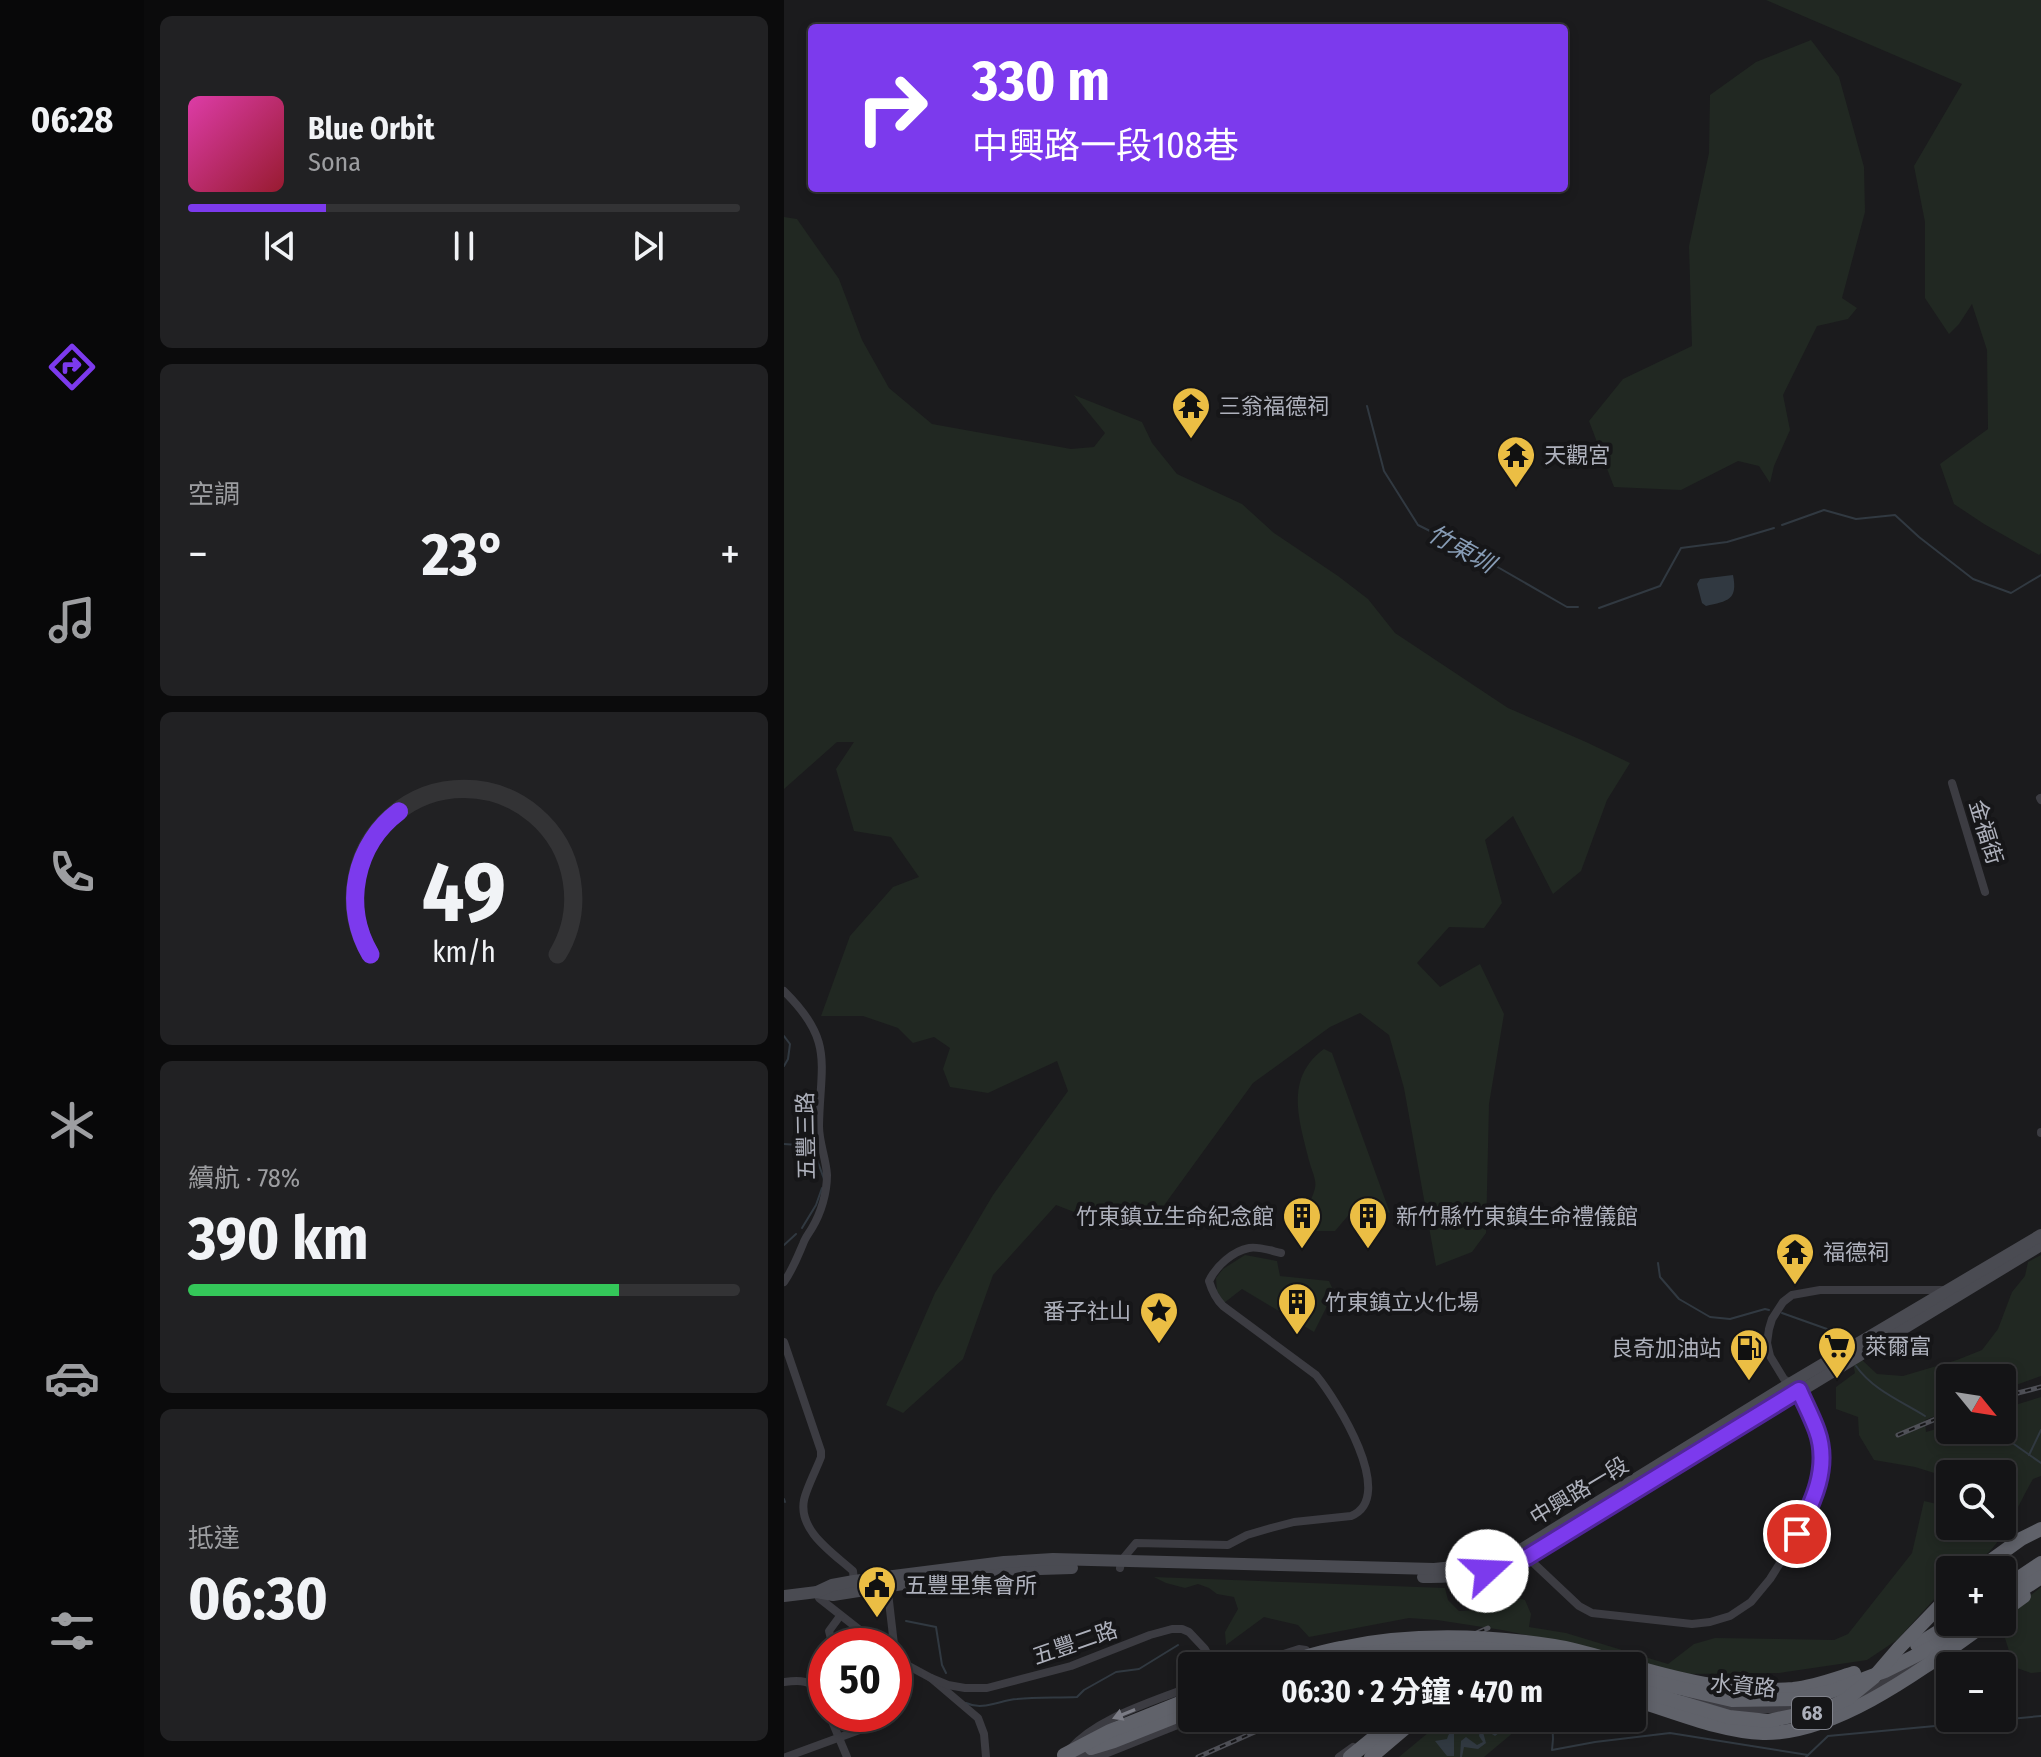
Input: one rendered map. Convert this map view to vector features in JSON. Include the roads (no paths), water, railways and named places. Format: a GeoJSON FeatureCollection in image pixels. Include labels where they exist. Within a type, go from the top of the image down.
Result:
{"type":"FeatureCollection","features":[{"type":"Feature","properties":{"kind":"highway"},"geometry":{"type":"LineString","coordinates":[[1997,1556],[2041,1529]]}},
{"type":"Feature","properties":{"kind":"highway"},"geometry":{"type":"LineString","coordinates":[[2016,1582],[2039,1570]]}},
{"type":"Feature","properties":{"kind":"highway"},"geometry":{"type":"LineString","coordinates":[[2016,1593],[2039,1570]]}},
{"type":"Feature","properties":{"kind":"highway"},"geometry":{"type":"LineString","coordinates":[[2016,1598],[2041,1583]]}},
{"type":"Feature","properties":{"kind":"highway","name":"68"},"geometry":{"type":"LineString","coordinates":[[1646,1689],[1729,1717],[1768,1721],[1826,1709],[1847,1699],[1874,1677],[1936,1609]]}},
{"type":"Feature","properties":{"kind":"highway"},"geometry":{"type":"LineString","coordinates":[[1646,1670],[1732,1689],[1796,1689],[1828,1682],[1881,1663],[1936,1635]]}},
{"type":"Feature","properties":{"kind":"highway"},"geometry":{"type":"LineString","coordinates":[[1646,1686],[1732,1700],[1799,1699],[1832,1691],[1885,1671],[1951,1636]]}},
{"type":"Feature","properties":{"kind":"highway","name":"68"},"geometry":{"type":"LineString","coordinates":[[1646,1703],[1751,1732],[1766,1733],[1810,1725],[1853,1709],[1895,1686],[1965,1636]]}},
{"type":"Feature","properties":{"kind":"highway"},"geometry":{"type":"LineString","coordinates":[[1326,1652],[1356,1645],[1438,1637],[1555,1646],[1578,1652]]}},
{"type":"Feature","properties":{"kind":"highway"},"geometry":{"type":"LineString","coordinates":[[1379,1652],[1437,1648],[1503,1652]]}},
{"type":"Feature","properties":{"kind":"highway"},"geometry":{"type":"LineString","coordinates":[[1064,1755],[1110,1731],[1178,1704]]}},
{"type":"Feature","properties":{"kind":"highway"},"geometry":{"type":"LineString","coordinates":[[1064,1755],[1114,1741],[1178,1716]]}},
{"type":"Feature","properties":{"kind":"highway"},"geometry":{"type":"LineString","coordinates":[[1350,1757],[1385,1732]]}},
{"type":"Feature","properties":{"kind":"highway"},"geometry":{"type":"LineString","coordinates":[[1371,1757],[1400,1732]]}},
{"type":"Feature","properties":{"kind":"main road","name":"中興路一段"},"geometry":{"type":"LineString","coordinates":[[887,1583],[908,1574],[1053,1559],[1120,1564],[1434,1569],[1482,1563],[1534,1542],[1955,1291],[2041,1235]]}},
{"type":"Feature","properties":{"kind":"main road","name":"中興路一段"},"geometry":{"type":"LineString","coordinates":[[1955,1291],[2041,1245]]}},
{"type":"Feature","properties":{"kind":"main road","name":"中興路一段"},"geometry":{"type":"LineString","coordinates":[[1120,1564],[1174,1572],[1439,1577],[1487,1571],[1527,1557],[1795,1387]]}},
{"type":"Feature","properties":{"kind":"main road"},"geometry":{"type":"LineString","coordinates":[[817,1592],[832,1585],[854,1581],[887,1583]]}},
{"type":"Feature","properties":{"kind":"main road"},"geometry":{"type":"LineString","coordinates":[[784,1596],[817,1592],[833,1595],[887,1583]]}},
{"type":"Feature","properties":{"kind":"street","name":"金福街"},"geometry":{"type":"LineString","coordinates":[[1952,783],[1985,892]]}},
{"type":"Feature","properties":{"kind":"street","name":"五豐三路"},"geometry":{"type":"LineString","coordinates":[[784,991],[797,1003],[821,1047],[823,1069],[819,1132],[827,1179],[818,1216],[803,1242],[796,1265],[784,1282]]}},
{"type":"Feature","properties":{"kind":"street"},"geometry":{"type":"LineString","coordinates":[[1120,1564],[1136,1543],[1228,1545],[1247,1535],[1294,1522],[1351,1516],[1366,1504],[1369,1484],[1353,1433],[1324,1385],[1316,1375],[1223,1306],[1212,1290],[1209,1281],[1214,1270],[1237,1253],[1250,1247],[1281,1253]]}},
{"type":"Feature","properties":{"kind":"street"},"geometry":{"type":"LineString","coordinates":[[1527,1557],[1579,1606],[1592,1613],[1692,1624],[1730,1616],[1751,1602],[1770,1579],[1810,1508],[1819,1483],[1822,1463],[1817,1431],[1795,1387],[1784,1379],[1770,1356],[1767,1343],[1777,1309],[1792,1295],[1820,1290],[1955,1291]]}},
{"type":"Feature","properties":{"kind":"street"},"geometry":{"type":"LineString","coordinates":[[784,1342],[821,1451],[804,1500],[805,1518],[809,1529],[853,1571],[854,1581]]}},
{"type":"Feature","properties":{"kind":"street"},"geometry":{"type":"LineString","coordinates":[[887,1583],[892,1628]]}},
{"type":"Feature","properties":{"kind":"street"},"geometry":{"type":"LineString","coordinates":[[817,1592],[819,1598],[856,1628]]}},
{"type":"Feature","properties":{"kind":"street"},"geometry":{"type":"LineString","coordinates":[[831,1628],[840,1616]]}},
{"type":"Feature","properties":{"kind":"street","name":"五豐二路"},"geometry":{"type":"LineString","coordinates":[[931,1678],[948,1685],[987,1688],[1071,1666],[1172,1629],[1189,1632],[1207,1652]]}},
{"type":"Feature","properties":{"kind":"street","name":"水資路"},"geometry":{"type":"LineString","coordinates":[[1646,1687],[1730,1708],[1789,1708],[1829,1714],[1964,1636]]}},
{"type":"Feature","properties":{"kind":"street"},"geometry":{"type":"LineString","coordinates":[[912,1668],[931,1678],[978,1718],[984,1734],[986,1757]]}},
{"type":"Feature","properties":{"kind":"street","name":"水資路"},"geometry":{"type":"LineString","coordinates":[[1789,1708],[1899,1673]]}},
{"type":"Feature","properties":{"kind":"street"},"geometry":{"type":"LineString","coordinates":[[784,1682],[808,1681]]}},
{"type":"Feature","properties":{"kind":"street"},"geometry":{"type":"LineString","coordinates":[[1064,1755],[1078,1739],[1106,1721],[1178,1692]]}},
{"type":"Feature","properties":{"kind":"street"},"geometry":{"type":"LineString","coordinates":[[1064,1755],[1105,1754],[1178,1725]]}},
{"type":"Feature","properties":{"kind":"street"},"geometry":{"type":"LineString","coordinates":[[836,1732],[847,1757]]}},
{"type":"Feature","properties":{"kind":"street"},"geometry":{"type":"LineString","coordinates":[[786,1757],[854,1732]]}},
{"type":"Feature","properties":{"kind":"street"},"geometry":{"type":"LineString","coordinates":[[1339,1757],[1369,1732]]}},
{"type":"Feature","properties":{"kind":"street"},"geometry":{"type":"LineString","coordinates":[[1363,1757],[1388,1732]]}},
{"type":"Feature","properties":{"kind":"waterway","name":"竹東圳"},"geometry":{"type":"LineString","coordinates":[[1367,406],[1384,471],[1418,525],[1567,607],[1578,607]]}},
{"type":"Feature","properties":{"kind":"waterway","name":"竹東圳"},"geometry":{"type":"LineString","coordinates":[[1782,525],[1824,510],[1856,519],[1895,515],[1973,579],[2011,593],[2041,575]]}},
{"type":"Feature","properties":{"kind":"waterway","name":"竹東圳"},"geometry":{"type":"LineString","coordinates":[[1599,608],[1660,586],[1681,548],[1727,542],[1774,528]]}},
{"type":"Feature","properties":{"kind":"waterway"},"geometry":{"type":"LineString","coordinates":[[784,1036],[790,1044],[784,1066]]}},
{"type":"Feature","properties":{"kind":"waterway"},"geometry":{"type":"LineString","coordinates":[[784,1144],[812,1146],[824,1179]]}},
{"type":"Feature","properties":{"kind":"waterway"},"geometry":{"type":"LineString","coordinates":[[802,1228],[822,1188]]}},
{"type":"Feature","properties":{"kind":"waterway"},"geometry":{"type":"LineString","coordinates":[[784,1245],[796,1234]]}},
{"type":"Feature","properties":{"kind":"waterway"},"geometry":{"type":"LineString","coordinates":[[1658,1263],[1660,1277],[1679,1299],[1710,1317],[1730,1319],[1769,1310]]}},
{"type":"Feature","properties":{"kind":"waterway"},"geometry":{"type":"LineString","coordinates":[[1782,1313],[1827,1329],[1841,1347]]}},
{"type":"Feature","properties":{"kind":"waterway"},"geometry":{"type":"LineString","coordinates":[[1856,1366],[1879,1388],[1925,1416]]}},
{"type":"Feature","properties":{"kind":"waterway"},"geometry":{"type":"LineString","coordinates":[[2029,1455],[2041,1430]]}},
{"type":"Feature","properties":{"kind":"waterway"},"geometry":{"type":"LineString","coordinates":[[2014,1444],[2041,1463]]}},
{"type":"Feature","properties":{"kind":"waterway"},"geometry":{"type":"LineString","coordinates":[[906,1621],[936,1627],[946,1673]]}},
{"type":"Feature","properties":{"kind":"waterway"},"geometry":{"type":"LineString","coordinates":[[966,1703],[979,1706],[1017,1699],[1077,1697],[1116,1672],[1139,1669],[1178,1645]]}},
{"type":"Feature","properties":{"kind":"waterway"},"geometry":{"type":"LineString","coordinates":[[1806,1757],[1828,1736],[2041,1716]]}},
{"type":"Feature","properties":{"kind":"waterway"},"geometry":{"type":"LineString","coordinates":[[1553,1732],[1552,1750],[1670,1733],[1808,1755]]}},
{"type":"Feature","properties":{"kind":"railway"},"geometry":{"type":"LineString","coordinates":[[2016,1393],[2041,1387]]}},
{"type":"Feature","properties":{"kind":"railway"},"geometry":{"type":"LineString","coordinates":[[1898,1435],[1936,1419]]}},
{"type":"Feature","properties":{"kind":"railway"},"geometry":{"type":"LineString","coordinates":[[1434,1652],[1488,1628]]}},
{"type":"Feature","properties":{"kind":"railway"},"geometry":{"type":"LineString","coordinates":[[1198,1757],[1254,1732]]}},
{"type":"Feature","properties":{"kind":"place","name":"三翁福德祠"},"geometry":{"type":"Point","coordinates":[1191,440]}},
{"type":"Feature","properties":{"kind":"place","name":"天觀宮"},"geometry":{"type":"Point","coordinates":[1516,489]}},
{"type":"Feature","properties":{"kind":"place","name":"竹東鎮立生命紀念館"},"geometry":{"type":"Point","coordinates":[1302,1250]}},
{"type":"Feature","properties":{"kind":"place","name":"新竹縣竹東鎮生命禮儀館"},"geometry":{"type":"Point","coordinates":[1368,1250]}},
{"type":"Feature","properties":{"kind":"place","name":"福德祠"},"geometry":{"type":"Point","coordinates":[1795,1286]}},
{"type":"Feature","properties":{"kind":"place","name":"竹東鎮立火化場"},"geometry":{"type":"Point","coordinates":[1297,1336]}},
{"type":"Feature","properties":{"kind":"place","name":"番子社山"},"geometry":{"type":"Point","coordinates":[1159,1345]}},
{"type":"Feature","properties":{"kind":"place","name":"萊爾富"},"geometry":{"type":"Point","coordinates":[1837,1380]}},
{"type":"Feature","properties":{"kind":"place","name":"良奇加油站"},"geometry":{"type":"Point","coordinates":[1749,1382]}},
{"type":"Feature","properties":{"kind":"place","name":"五豐里集會所"},"geometry":{"type":"Point","coordinates":[877,1619]}}]}
